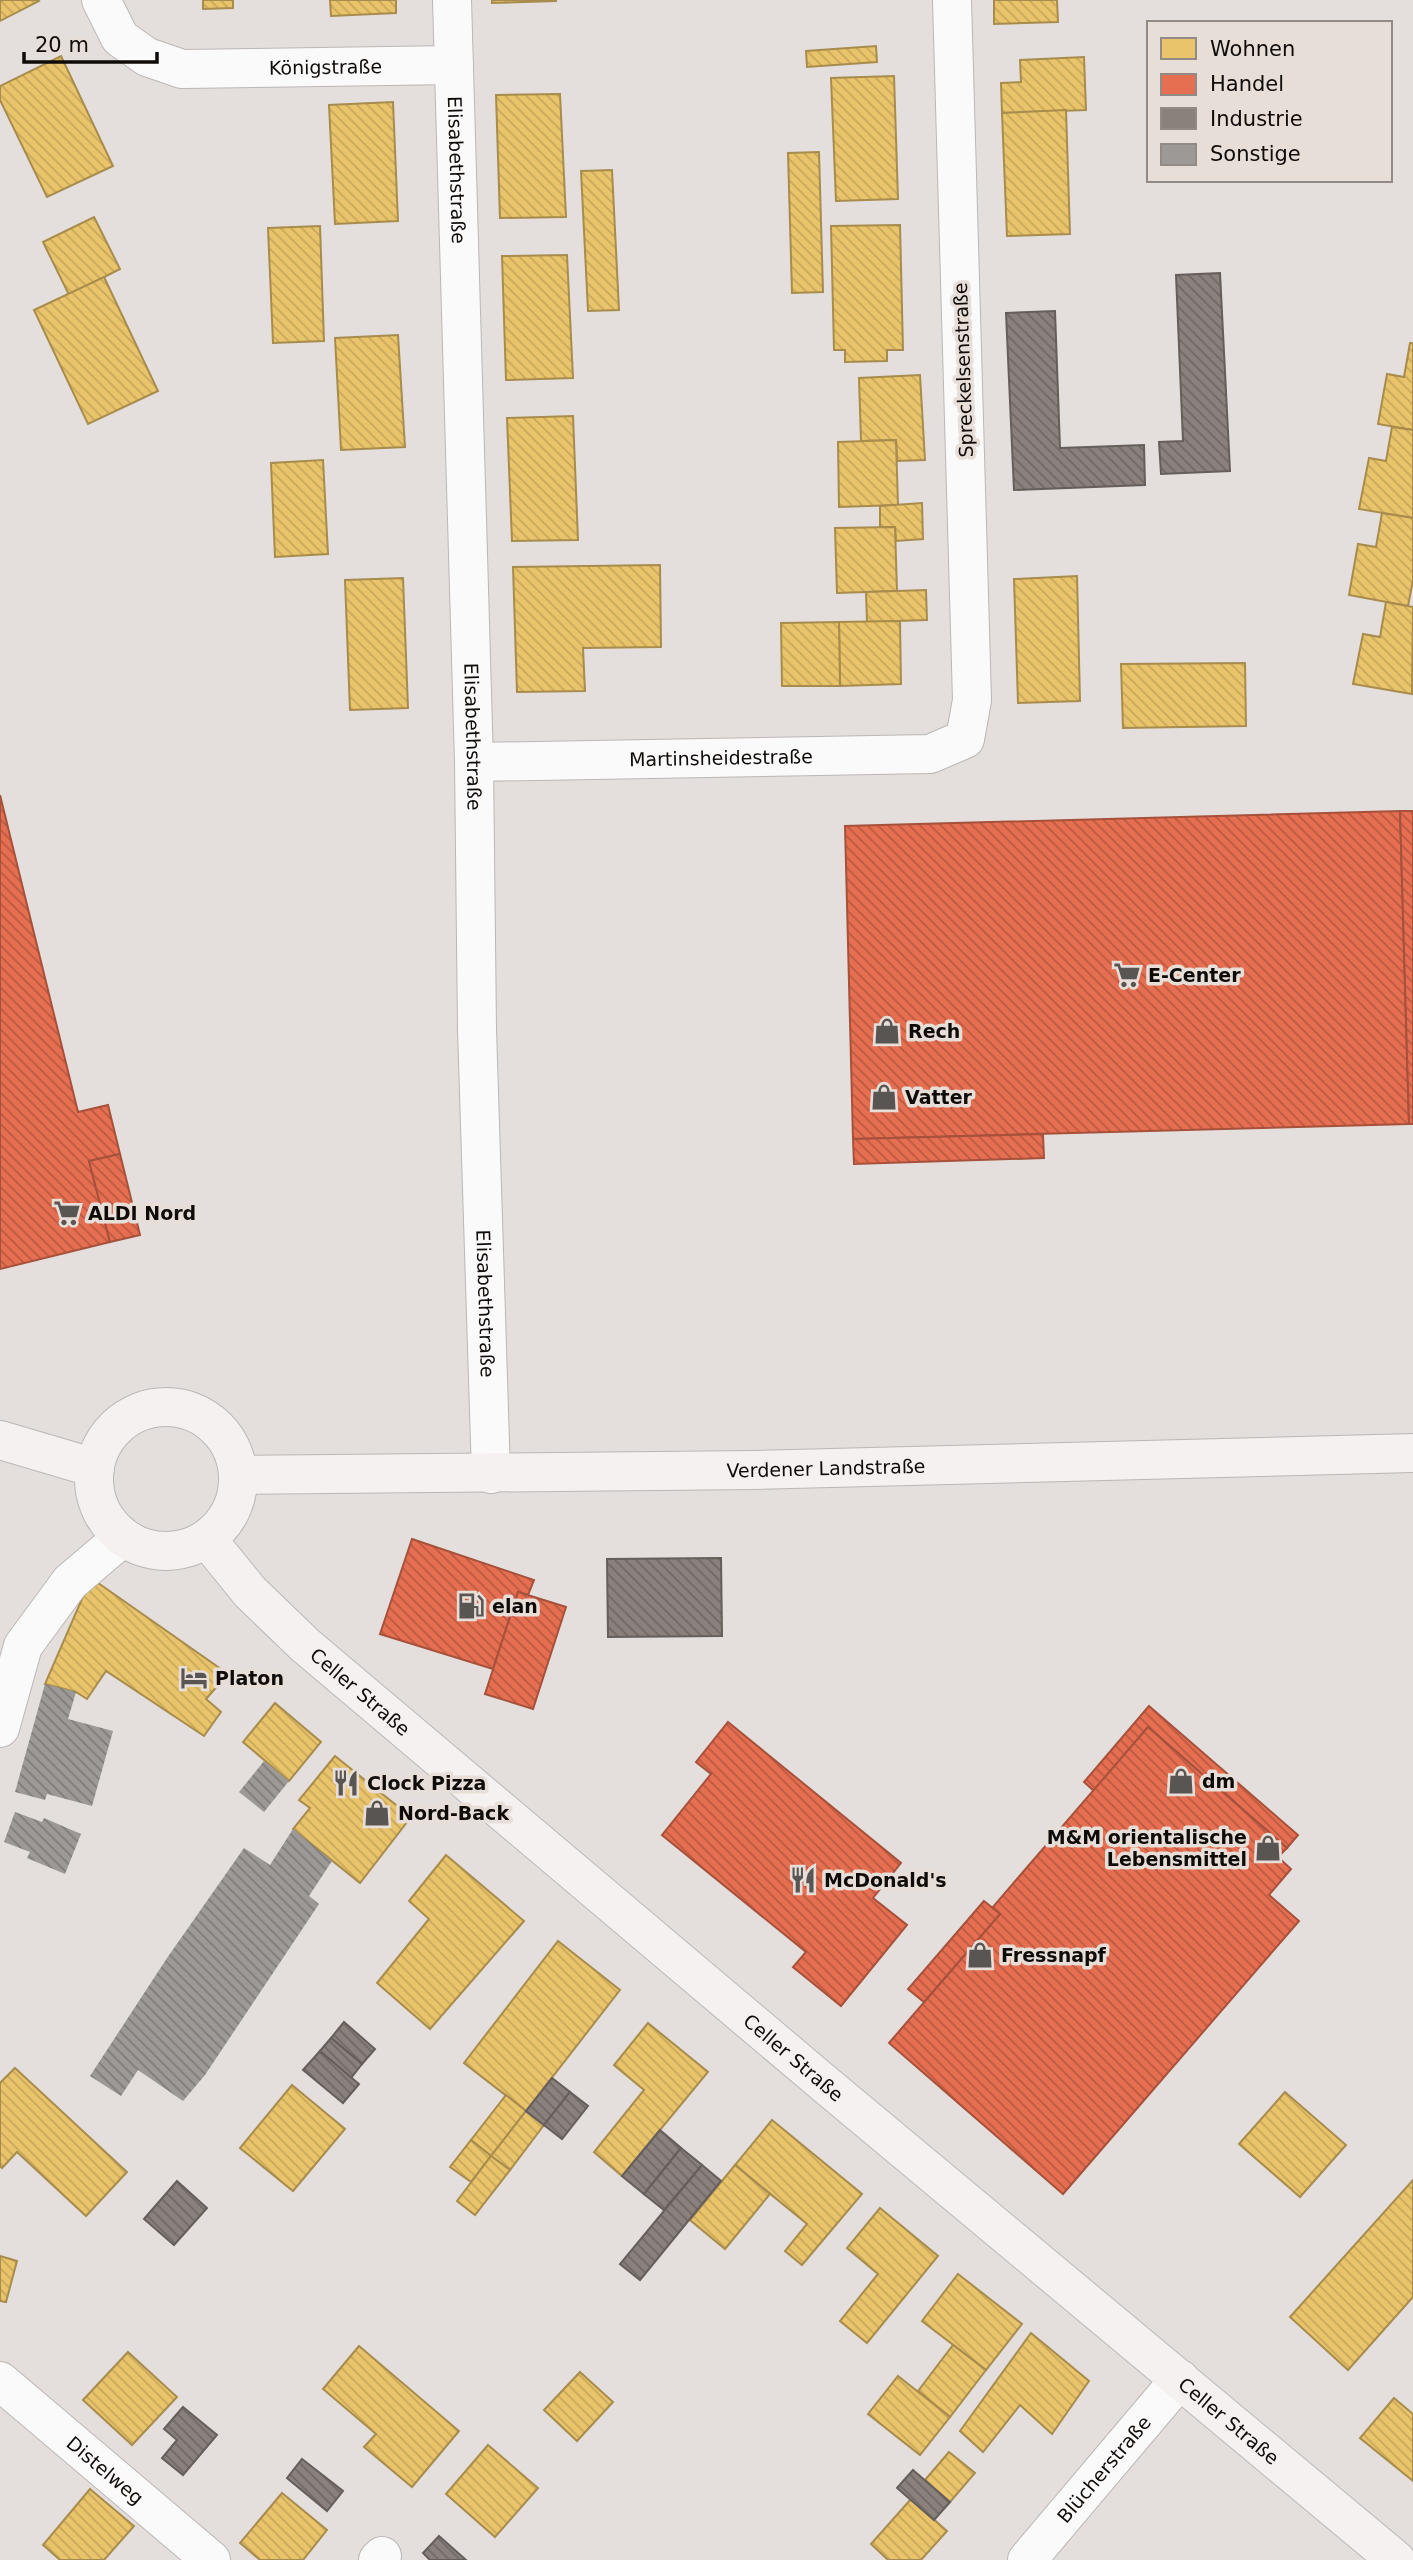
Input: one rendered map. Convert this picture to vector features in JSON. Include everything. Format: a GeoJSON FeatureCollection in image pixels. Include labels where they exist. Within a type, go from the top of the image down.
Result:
{"type":"FeatureCollection","features":[{"type":"Feature","properties":{"kind":"main road"},"geometry":{"type":"LineString","coordinates":[[156,1408],[179,1408],[197,1414],[213,1425],[226,1439],[235,1456],[238,1475],[237,1494],[221,1527],[207,1539],[186,1549],[164,1552],[143,1547],[123,1537],[109,1523],[94,1488],[95,1468],[102,1446],[116,1427],[134,1414],[156,1408]]}},
{"type":"Feature","properties":{"kind":"main road"},"geometry":{"type":"LineString","coordinates":[[0,1440],[95,1468]]}},
{"type":"Feature","properties":{"kind":"main road","name":"Verdener Landstraße"},"geometry":{"type":"LineString","coordinates":[[238,1475],[491,1474],[1413,1453]]}},
{"type":"Feature","properties":{"kind":"main road","name":"Celler Straße"},"geometry":{"type":"LineString","coordinates":[[207,1539],[250,1592],[305,1645],[826,2085],[1396,2560]]}},
{"type":"Feature","properties":{"kind":"street","name":"Königstraße"},"geometry":{"type":"LineString","coordinates":[[101,0],[120,38],[147,57],[182,69],[454,65]]}},
{"type":"Feature","properties":{"kind":"street","name":"Elisabethstraße"},"geometry":{"type":"LineString","coordinates":[[452,0],[474,762],[477,1030],[491,1474]]}},
{"type":"Feature","properties":{"kind":"street","name":"Spreckelsenstraße"},"geometry":{"type":"LineString","coordinates":[[952,0],[972,700],[965,739]]}},
{"type":"Feature","properties":{"kind":"street","name":"Martinsheidestraße"},"geometry":{"type":"LineString","coordinates":[[474,762],[930,754],[965,739]]}},
{"type":"Feature","properties":{"kind":"street"},"geometry":{"type":"LineString","coordinates":[[0,1728],[23,1646],[70,1582],[123,1537]]}},
{"type":"Feature","properties":{"kind":"street","name":"Blücherstraße"},"geometry":{"type":"LineString","coordinates":[[1027,2560],[1180,2379]]}},
{"type":"Feature","properties":{"kind":"street","name":"Distelweg"},"geometry":{"type":"LineString","coordinates":[[0,2381],[211,2560]]}},
{"type":"Feature","properties":{"kind":"building: Wohnen"},"geometry":{"type":"Polygon","coordinates":[[[0,0],[38,0],[39,1],[0,21],[0,0]]]}},
{"type":"Feature","properties":{"kind":"building: Wohnen"},"geometry":{"type":"Polygon","coordinates":[[[203,0],[233,0],[233,8],[203,9],[203,0]]]}},
{"type":"Feature","properties":{"kind":"building: Wohnen"},"geometry":{"type":"Polygon","coordinates":[[[330,0],[396,0],[396,13],[331,16],[330,0]]]}},
{"type":"Feature","properties":{"kind":"building: Wohnen"},"geometry":{"type":"Polygon","coordinates":[[[492,0],[556,0],[556,1],[492,3],[492,0]]]}},
{"type":"Feature","properties":{"kind":"building: Wohnen"},"geometry":{"type":"Polygon","coordinates":[[[994,0],[1057,0],[1058,22],[994,24],[994,0]]]}},
{"type":"Feature","properties":{"kind":"building: Wohnen"},"geometry":{"type":"Polygon","coordinates":[[[876,46],[877,62],[807,67],[806,51],[876,46]]]}},
{"type":"Feature","properties":{"kind":"building: Wohnen"},"geometry":{"type":"Polygon","coordinates":[[[61,56],[113,166],[47,197],[0,100],[0,86],[61,56]]]}},
{"type":"Feature","properties":{"kind":"building: Wohnen"},"geometry":{"type":"Polygon","coordinates":[[[1084,57],[1086,110],[1002,113],[1001,83],[1021,82],[1020,60],[1084,57]]]}},
{"type":"Feature","properties":{"kind":"building: Wohnen"},"geometry":{"type":"Polygon","coordinates":[[[894,76],[898,199],[836,201],[831,78],[894,76]]]}},
{"type":"Feature","properties":{"kind":"building: Wohnen"},"geometry":{"type":"Polygon","coordinates":[[[560,94],[566,217],[500,218],[496,95],[560,94]]]}},
{"type":"Feature","properties":{"kind":"building: Wohnen"},"geometry":{"type":"Polygon","coordinates":[[[393,102],[398,221],[335,224],[329,105],[393,102]]]}},
{"type":"Feature","properties":{"kind":"building: Wohnen"},"geometry":{"type":"Polygon","coordinates":[[[1066,110],[1070,234],[1007,236],[1002,113],[1066,110]]]}},
{"type":"Feature","properties":{"kind":"building: Wohnen"},"geometry":{"type":"Polygon","coordinates":[[[819,152],[823,292],[792,293],[788,153],[819,152]]]}},
{"type":"Feature","properties":{"kind":"building: Wohnen"},"geometry":{"type":"Polygon","coordinates":[[[612,170],[619,310],[588,311],[581,171],[612,170]]]}},
{"type":"Feature","properties":{"kind":"building: Wohnen"},"geometry":{"type":"Polygon","coordinates":[[[94,217],[120,269],[69,295],[43,242],[94,217]]]}},
{"type":"Feature","properties":{"kind":"building: Wohnen"},"geometry":{"type":"Polygon","coordinates":[[[900,225],[903,350],[887,350],[887,361],[845,362],[845,350],[834,350],[831,226],[900,225]]]}},
{"type":"Feature","properties":{"kind":"building: Wohnen"},"geometry":{"type":"Polygon","coordinates":[[[320,226],[324,341],[273,343],[268,228],[320,226]]]}},
{"type":"Feature","properties":{"kind":"building: Wohnen"},"geometry":{"type":"Polygon","coordinates":[[[567,255],[573,378],[506,380],[502,256],[567,255]]]}},
{"type":"Feature","properties":{"kind":"building: Wohnen"},"geometry":{"type":"Polygon","coordinates":[[[104,277],[158,391],[88,424],[34,310],[104,277]]]}},
{"type":"Feature","properties":{"kind":"building: Wohnen"},"geometry":{"type":"Polygon","coordinates":[[[398,335],[405,447],[341,450],[335,338],[398,335]]]}},
{"type":"Feature","properties":{"kind":"building: Wohnen"},"geometry":{"type":"Polygon","coordinates":[[[1410,343],[1413,343],[1413,430],[1378,424],[1387,374],[1404,377],[1410,343]]]}},
{"type":"Feature","properties":{"kind":"building: Wohnen"},"geometry":{"type":"Polygon","coordinates":[[[920,375],[925,460],[897,461],[896,440],[861,441],[859,378],[920,375]]]}},
{"type":"Feature","properties":{"kind":"building: Wohnen"},"geometry":{"type":"Polygon","coordinates":[[[573,416],[578,540],[512,541],[507,418],[573,416]]]}},
{"type":"Feature","properties":{"kind":"building: Wohnen"},"geometry":{"type":"Polygon","coordinates":[[[1392,427],[1413,430],[1413,518],[1359,509],[1369,458],[1386,461],[1392,427]]]}},
{"type":"Feature","properties":{"kind":"building: Wohnen"},"geometry":{"type":"Polygon","coordinates":[[[896,440],[898,505],[839,507],[838,442],[896,440]]]}},
{"type":"Feature","properties":{"kind":"building: Wohnen"},"geometry":{"type":"Polygon","coordinates":[[[323,460],[328,554],[275,557],[271,463],[323,460]]]}},
{"type":"Feature","properties":{"kind":"building: Wohnen"},"geometry":{"type":"Polygon","coordinates":[[[922,503],[923,539],[896,541],[895,527],[880,527],[880,506],[922,503]]]}},
{"type":"Feature","properties":{"kind":"building: Wohnen"},"geometry":{"type":"Polygon","coordinates":[[[1382,513],[1413,518],[1413,580],[1408,606],[1349,595],[1358,544],[1376,547],[1382,513]]]}},
{"type":"Feature","properties":{"kind":"building: Wohnen"},"geometry":{"type":"Polygon","coordinates":[[[895,527],[897,591],[837,593],[835,528],[895,527]]]}},
{"type":"Feature","properties":{"kind":"building: Wohnen"},"geometry":{"type":"Polygon","coordinates":[[[660,565],[661,647],[583,648],[585,691],[517,692],[513,567],[660,565]]]}},
{"type":"Feature","properties":{"kind":"building: Wohnen"},"geometry":{"type":"Polygon","coordinates":[[[1077,576],[1080,701],[1018,703],[1014,579],[1077,576]]]}},
{"type":"Feature","properties":{"kind":"building: Wohnen"},"geometry":{"type":"Polygon","coordinates":[[[403,578],[408,708],[350,710],[345,580],[403,578]]]}},
{"type":"Feature","properties":{"kind":"building: Wohnen"},"geometry":{"type":"Polygon","coordinates":[[[926,590],[927,620],[867,622],[866,592],[926,590]]]}},
{"type":"Feature","properties":{"kind":"building: Wohnen"},"geometry":{"type":"Polygon","coordinates":[[[1386,602],[1413,607],[1412,694],[1353,684],[1363,634],[1380,637],[1386,602]]]}},
{"type":"Feature","properties":{"kind":"building: Wohnen"},"geometry":{"type":"Polygon","coordinates":[[[900,621],[901,684],[840,686],[839,622],[900,621]]]}},
{"type":"Feature","properties":{"kind":"building: Wohnen"},"geometry":{"type":"Polygon","coordinates":[[[839,622],[840,686],[782,686],[781,623],[839,622]]]}},
{"type":"Feature","properties":{"kind":"building: Wohnen"},"geometry":{"type":"Polygon","coordinates":[[[1245,663],[1246,726],[1123,728],[1121,664],[1245,663]]]}},
{"type":"Feature","properties":{"kind":"building: Wohnen"},"geometry":{"type":"Polygon","coordinates":[[[91,1578],[228,1674],[206,1699],[221,1712],[204,1736],[106,1671],[87,1699],[76,1692],[45,1684],[91,1578]]]}},
{"type":"Feature","properties":{"kind":"building: Wohnen"},"geometry":{"type":"Polygon","coordinates":[[[275,1703],[321,1742],[289,1781],[243,1742],[275,1703]]]}},
{"type":"Feature","properties":{"kind":"building: Wohnen"},"geometry":{"type":"Polygon","coordinates":[[[335,1756],[411,1817],[360,1883],[293,1829],[310,1808],[299,1800],[335,1756]]]}},
{"type":"Feature","properties":{"kind":"building: Wohnen"},"geometry":{"type":"Polygon","coordinates":[[[446,1855],[524,1921],[430,2029],[377,1983],[429,1919],[409,1901],[446,1855]]]}},
{"type":"Feature","properties":{"kind":"building: Wohnen"},"geometry":{"type":"Polygon","coordinates":[[[558,1941],[620,1990],[526,2111],[464,2063],[558,1941]]]}},
{"type":"Feature","properties":{"kind":"building: Wohnen"},"geometry":{"type":"Polygon","coordinates":[[[648,2023],[708,2072],[622,2176],[594,2152],[644,2090],[614,2065],[648,2023]]]}},
{"type":"Feature","properties":{"kind":"building: Wohnen"},"geometry":{"type":"Polygon","coordinates":[[[15,2068],[127,2172],[86,2216],[17,2152],[2,2168],[0,2166],[0,2083],[15,2068]]]}},
{"type":"Feature","properties":{"kind":"building: Wohnen"},"geometry":{"type":"Polygon","coordinates":[[[292,2085],[345,2129],[293,2191],[240,2148],[292,2085]]]}},
{"type":"Feature","properties":{"kind":"building: Wohnen"},"geometry":{"type":"Polygon","coordinates":[[[1285,2092],[1346,2145],[1300,2197],[1239,2144],[1285,2092]]]}},
{"type":"Feature","properties":{"kind":"building: Wohnen"},"geometry":{"type":"Polygon","coordinates":[[[506,2095],[526,2111],[491,2156],[471,2140],[506,2095]]]}},
{"type":"Feature","properties":{"kind":"building: Wohnen"},"geometry":{"type":"Polygon","coordinates":[[[526,2111],[544,2125],[510,2170],[491,2156],[526,2111]]]}},
{"type":"Feature","properties":{"kind":"building: Wohnen"},"geometry":{"type":"Polygon","coordinates":[[[772,2120],[862,2194],[802,2265],[785,2251],[807,2224],[735,2165],[772,2120]]]}},
{"type":"Feature","properties":{"kind":"building: Wohnen"},"geometry":{"type":"Polygon","coordinates":[[[471,2140],[491,2156],[471,2182],[450,2167],[471,2140]]]}},
{"type":"Feature","properties":{"kind":"building: Wohnen"},"geometry":{"type":"Polygon","coordinates":[[[491,2156],[510,2170],[475,2215],[457,2201],[491,2156]]]}},
{"type":"Feature","properties":{"kind":"building: Wohnen"},"geometry":{"type":"Polygon","coordinates":[[[735,2165],[770,2194],[725,2249],[690,2220],[735,2165]]]}},
{"type":"Feature","properties":{"kind":"building: Wohnen"},"geometry":{"type":"Polygon","coordinates":[[[1413,2180],[1413,2297],[1348,2370],[1290,2317],[1413,2180]]]}},
{"type":"Feature","properties":{"kind":"building: Wohnen"},"geometry":{"type":"Polygon","coordinates":[[[880,2208],[938,2256],[867,2343],[840,2321],[878,2274],[847,2248],[880,2208]]]}},
{"type":"Feature","properties":{"kind":"building: Wohnen"},"geometry":{"type":"Polygon","coordinates":[[[0,2256],[17,2261],[6,2302],[0,2301],[0,2256]]]}},
{"type":"Feature","properties":{"kind":"building: Wohnen"},"geometry":{"type":"Polygon","coordinates":[[[958,2274],[1022,2324],[986,2370],[922,2321],[958,2274]]]}},
{"type":"Feature","properties":{"kind":"building: Wohnen"},"geometry":{"type":"Polygon","coordinates":[[[1031,2333],[1089,2381],[1052,2434],[1020,2405],[983,2452],[960,2431],[1031,2333]]]}},
{"type":"Feature","properties":{"kind":"building: Wohnen"},"geometry":{"type":"Polygon","coordinates":[[[953,2345],[986,2370],[950,2417],[918,2391],[953,2345]]]}},
{"type":"Feature","properties":{"kind":"building: Wohnen"},"geometry":{"type":"Polygon","coordinates":[[[359,2346],[459,2431],[412,2487],[364,2447],[376,2434],[323,2389],[359,2346]]]}},
{"type":"Feature","properties":{"kind":"building: Wohnen"},"geometry":{"type":"Polygon","coordinates":[[[128,2352],[177,2397],[132,2445],[83,2400],[128,2352]]]}},
{"type":"Feature","properties":{"kind":"building: Wohnen"},"geometry":{"type":"Polygon","coordinates":[[[580,2372],[613,2402],[577,2441],[544,2410],[580,2372]]]}},
{"type":"Feature","properties":{"kind":"building: Wohnen"},"geometry":{"type":"Polygon","coordinates":[[[898,2376],[950,2417],[920,2455],[868,2414],[898,2376]]]}},
{"type":"Feature","properties":{"kind":"building: Wohnen"},"geometry":{"type":"Polygon","coordinates":[[[1394,2398],[1413,2414],[1413,2481],[1360,2438],[1394,2398]]]}},
{"type":"Feature","properties":{"kind":"building: Wohnen"},"geometry":{"type":"Polygon","coordinates":[[[488,2445],[538,2488],[495,2537],[446,2494],[488,2445]]]}},
{"type":"Feature","properties":{"kind":"building: Wohnen"},"geometry":{"type":"Polygon","coordinates":[[[949,2452],[975,2473],[950,2502],[925,2480],[949,2452]]]}},
{"type":"Feature","properties":{"kind":"building: Wohnen"},"geometry":{"type":"Polygon","coordinates":[[[90,2489],[134,2526],[104,2560],[60,2560],[43,2545],[90,2489]]]}},
{"type":"Feature","properties":{"kind":"building: Wohnen"},"geometry":{"type":"Polygon","coordinates":[[[282,2493],[327,2530],[303,2560],[260,2560],[240,2543],[282,2493]]]}},
{"type":"Feature","properties":{"kind":"building: Wohnen"},"geometry":{"type":"Polygon","coordinates":[[[911,2499],[947,2531],[921,2560],[888,2560],[871,2544],[911,2499]]]}},
{"type":"Feature","properties":{"kind":"building: Handel"},"geometry":{"type":"Polygon","coordinates":[[[0,795],[78,1112],[108,1105],[120,1154],[89,1161],[110,1242],[0,1269],[0,795]]]}},
{"type":"Feature","properties":{"kind":"building: Handel","name":"E-Center"},"geometry":{"type":"Polygon","coordinates":[[[1400,811],[1409,1124],[853,1139],[845,826],[1400,811]]]}},
{"type":"Feature","properties":{"kind":"building: Handel"},"geometry":{"type":"Polygon","coordinates":[[[1400,811],[1413,811],[1413,1124],[1409,1124],[1400,811]]]}},
{"type":"Feature","properties":{"kind":"building: Handel"},"geometry":{"type":"Polygon","coordinates":[[[1043,1134],[1044,1158],[854,1164],[853,1139],[1043,1134]]]}},
{"type":"Feature","properties":{"kind":"building: Handel"},"geometry":{"type":"Polygon","coordinates":[[[120,1154],[140,1235],[110,1242],[89,1161],[120,1154]]]}},
{"type":"Feature","properties":{"kind":"building: Handel"},"geometry":{"type":"Polygon","coordinates":[[[412,1539],[534,1580],[528,1595],[518,1592],[493,1669],[380,1634],[412,1539]]]}},
{"type":"Feature","properties":{"kind":"building: Handel"},"geometry":{"type":"Polygon","coordinates":[[[518,1592],[566,1607],[533,1709],[485,1694],[518,1592]]]}},
{"type":"Feature","properties":{"kind":"building: Handel"},"geometry":{"type":"Polygon","coordinates":[[[1149,1706],[1298,1835],[1287,1848],[1148,1727],[1094,1791],[1084,1782],[1149,1706]]]}},
{"type":"Feature","properties":{"kind":"building: Handel","name":"McDonald's"},"geometry":{"type":"Polygon","coordinates":[[[728,1722],[901,1863],[873,1898],[907,1925],[841,2006],[793,1967],[806,1952],[662,1835],[711,1774],[696,1762],[728,1722]]]}},
{"type":"Feature","properties":{"kind":"building: Handel"},"geometry":{"type":"Polygon","coordinates":[[[1148,1727],[1287,1848],[1278,1857],[1291,1869],[1269,1895],[1299,1921],[1063,2194],[889,2043],[1000,1914],[992,1908],[1148,1727]]]}},
{"type":"Feature","properties":{"kind":"building: Handel"},"geometry":{"type":"Polygon","coordinates":[[[984,1901],[1000,1914],[924,2002],[908,1989],[984,1901]]]}},
{"type":"Feature","properties":{"kind":"building: Industrie"},"geometry":{"type":"Polygon","coordinates":[[[1220,273],[1230,471],[1161,474],[1159,442],[1183,441],[1176,275],[1220,273]]]}},
{"type":"Feature","properties":{"kind":"building: Industrie"},"geometry":{"type":"Polygon","coordinates":[[[1055,311],[1060,448],[1144,445],[1145,485],[1014,490],[1006,313],[1055,311]]]}},
{"type":"Feature","properties":{"kind":"building: Industrie"},"geometry":{"type":"Polygon","coordinates":[[[721,1558],[722,1636],[608,1637],[607,1559],[721,1558]]]}},
{"type":"Feature","properties":{"kind":"building: Industrie"},"geometry":{"type":"Polygon","coordinates":[[[344,2022],[375,2049],[362,2064],[331,2038],[344,2022]]]}},
{"type":"Feature","properties":{"kind":"building: Industrie"},"geometry":{"type":"Polygon","coordinates":[[[331,2038],[362,2064],[351,2078],[320,2051],[331,2038]]]}},
{"type":"Feature","properties":{"kind":"building: Industrie"},"geometry":{"type":"Polygon","coordinates":[[[320,2051],[359,2084],[343,2103],[303,2070],[320,2051]]]}},
{"type":"Feature","properties":{"kind":"building: Industrie"},"geometry":{"type":"Polygon","coordinates":[[[552,2078],[570,2092],[544,2125],[526,2111],[552,2078]]]}},
{"type":"Feature","properties":{"kind":"building: Industrie"},"geometry":{"type":"Polygon","coordinates":[[[570,2092],[588,2106],[562,2139],[544,2125],[570,2092]]]}},
{"type":"Feature","properties":{"kind":"building: Industrie"},"geometry":{"type":"Polygon","coordinates":[[[660,2130],[681,2148],[644,2194],[622,2176],[660,2130]]]}},
{"type":"Feature","properties":{"kind":"building: Industrie"},"geometry":{"type":"Polygon","coordinates":[[[681,2148],[702,2165],[664,2210],[644,2194],[681,2148]]]}},
{"type":"Feature","properties":{"kind":"building: Industrie"},"geometry":{"type":"Polygon","coordinates":[[[702,2165],[721,2181],[640,2280],[620,2264],[702,2165]]]}},
{"type":"Feature","properties":{"kind":"building: Industrie"},"geometry":{"type":"Polygon","coordinates":[[[177,2181],[207,2208],[174,2245],[144,2219],[177,2181]]]}},
{"type":"Feature","properties":{"kind":"building: Industrie"},"geometry":{"type":"Polygon","coordinates":[[[183,2407],[217,2435],[183,2475],[162,2458],[177,2440],[164,2429],[183,2407]]]}},
{"type":"Feature","properties":{"kind":"building: Industrie"},"geometry":{"type":"Polygon","coordinates":[[[302,2459],[343,2491],[327,2511],[287,2478],[302,2459]]]}},
{"type":"Feature","properties":{"kind":"building: Industrie"},"geometry":{"type":"Polygon","coordinates":[[[913,2470],[950,2502],[934,2520],[897,2488],[913,2470]]]}},
{"type":"Feature","properties":{"kind":"building: Industrie"},"geometry":{"type":"Polygon","coordinates":[[[439,2536],[466,2560],[430,2560],[423,2553],[439,2536]]]}},
{"type":"Feature","properties":{"kind":"building: Sonstige"},"geometry":{"type":"Polygon","coordinates":[[[45,1684],[76,1692],[68,1719],[113,1731],[92,1806],[47,1794],[45,1800],[15,1792],[45,1684]]]}},
{"type":"Feature","properties":{"kind":"building: Sonstige"},"geometry":{"type":"Polygon","coordinates":[[[264,1761],[289,1781],[264,1812],[239,1792],[264,1761]]]}},
{"type":"Feature","properties":{"kind":"building: Sonstige"},"geometry":{"type":"Polygon","coordinates":[[[15,1812],[42,1822],[44,1818],[81,1834],[65,1874],[27,1858],[30,1852],[4,1842],[15,1812]]]}},
{"type":"Feature","properties":{"kind":"building: Sonstige"},"geometry":{"type":"Polygon","coordinates":[[[293,1829],[332,1861],[309,1896],[319,1904],[205,2075],[183,2101],[138,2070],[121,2096],[90,2076],[167,1958],[244,1848],[270,1865],[293,1829]]]}},
{"type":"Feature","properties":{"kind":"place","name":"E-Center"},"geometry":{"type":"Point","coordinates":[1127,975]}},
{"type":"Feature","properties":{"kind":"place","name":"Rech"},"geometry":{"type":"Point","coordinates":[887,1031]}},
{"type":"Feature","properties":{"kind":"place","name":"Vatter"},"geometry":{"type":"Point","coordinates":[884,1097]}},
{"type":"Feature","properties":{"kind":"place","name":"ALDI Nord"},"geometry":{"type":"Point","coordinates":[67,1213]}},
{"type":"Feature","properties":{"kind":"place","name":"elan"},"geometry":{"type":"Point","coordinates":[471,1606]}},
{"type":"Feature","properties":{"kind":"place","name":"Platon"},"geometry":{"type":"Point","coordinates":[194,1678]}},
{"type":"Feature","properties":{"kind":"place","name":"dm"},"geometry":{"type":"Point","coordinates":[1181,1781]}},
{"type":"Feature","properties":{"kind":"place","name":"Clock Pizza"},"geometry":{"type":"Point","coordinates":[346,1783]}},
{"type":"Feature","properties":{"kind":"place","name":"Nord-Back"},"geometry":{"type":"Point","coordinates":[377,1813]}},
{"type":"Feature","properties":{"kind":"place","name":"M&M orientalische Lebensmittel"},"geometry":{"type":"Point","coordinates":[1268,1848]}},
{"type":"Feature","properties":{"kind":"place","name":"McDonald's"},"geometry":{"type":"Point","coordinates":[803,1880]}},
{"type":"Feature","properties":{"kind":"place","name":"Fressnapf"},"geometry":{"type":"Point","coordinates":[980,1955]}}]}
